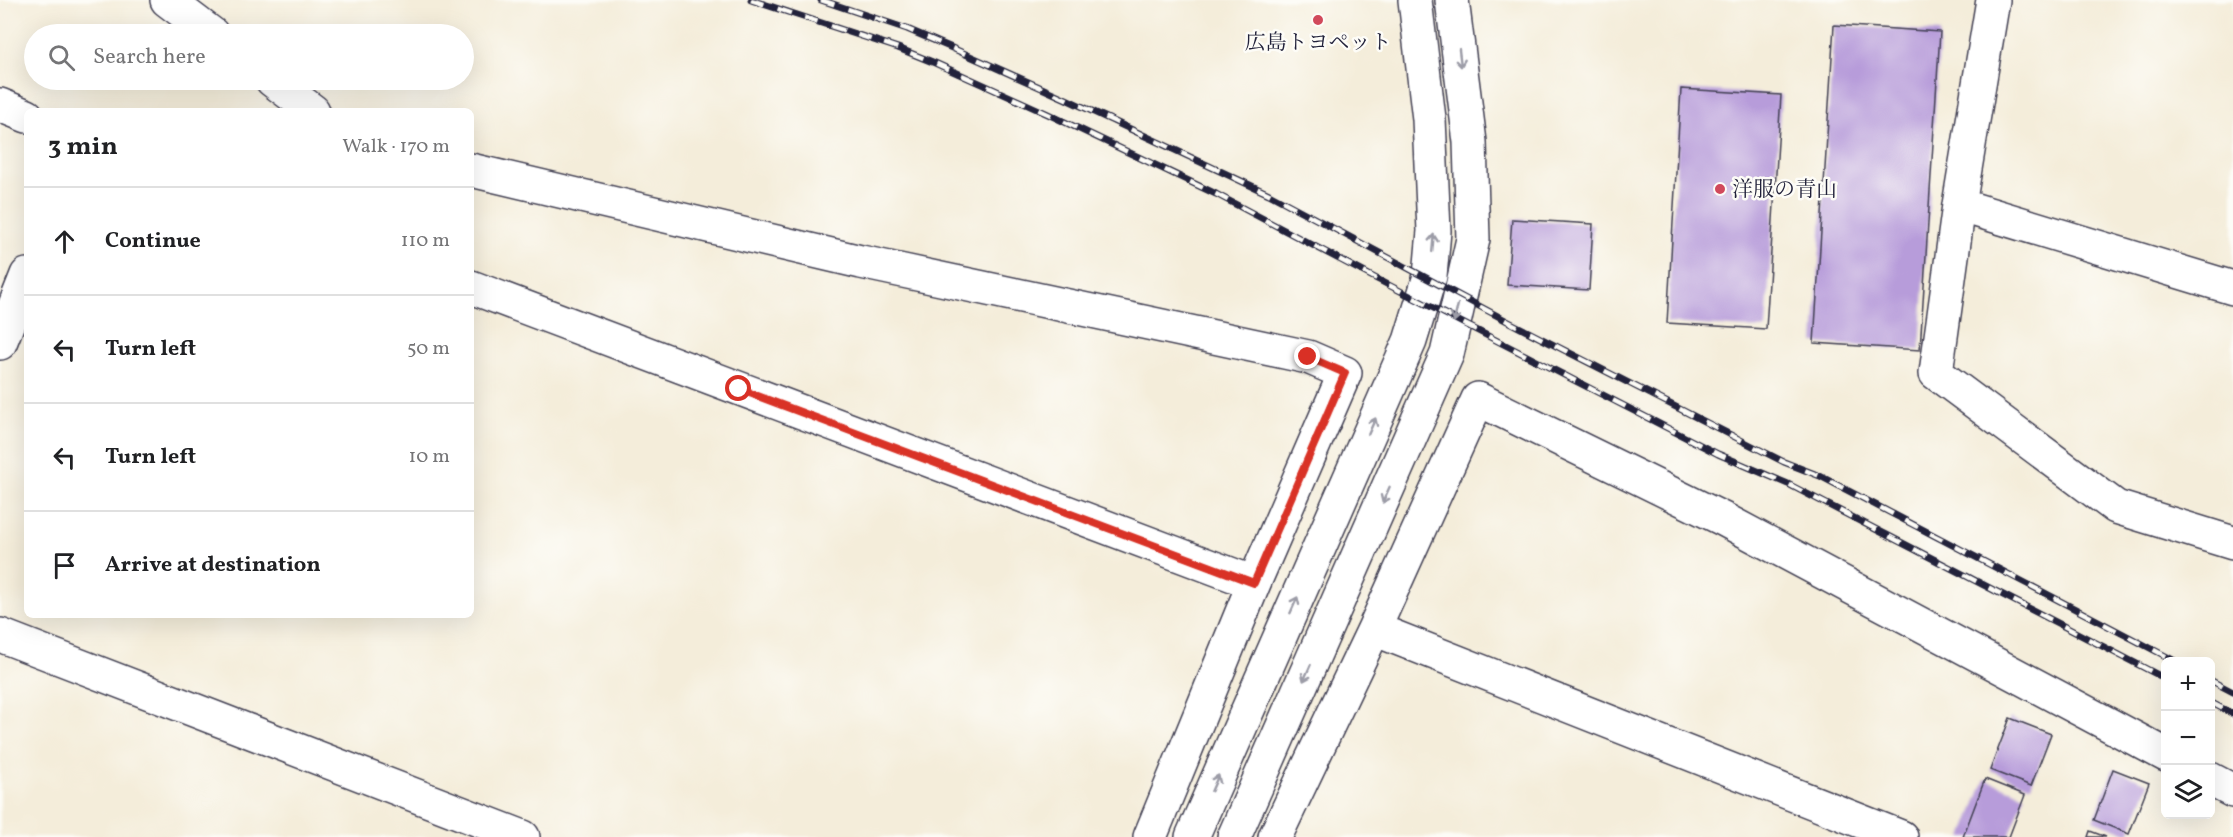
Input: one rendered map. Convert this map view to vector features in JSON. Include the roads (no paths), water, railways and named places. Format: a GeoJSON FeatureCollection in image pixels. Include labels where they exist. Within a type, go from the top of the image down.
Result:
{"type":"FeatureCollection","features":[{"type":"Feature","properties":{"kind":"street"},"geometry":{"type":"LineString","coordinates":[[166,0],[198,24]]}},
{"type":"Feature","properties":{"kind":"street"},"geometry":{"type":"LineString","coordinates":[[1192,837],[1410,341],[1430,276],[1434,231],[1429,119],[1415,0]]}},
{"type":"Feature","properties":{"kind":"street"},"geometry":{"type":"LineString","coordinates":[[1234,837],[1447,354],[1473,239],[1470,142],[1452,0]]}},
{"type":"Feature","properties":{"kind":"street"},"geometry":{"type":"LineString","coordinates":[[1994,0],[1959,206],[1936,373],[2116,507],[2233,543]]}},
{"type":"Feature","properties":{"kind":"street"},"geometry":{"type":"LineString","coordinates":[[285,90],[309,108]]}},
{"type":"Feature","properties":{"kind":"street"},"geometry":{"type":"LineString","coordinates":[[0,105],[24,115]]}},
{"type":"Feature","properties":{"kind":"street"},"geometry":{"type":"LineString","coordinates":[[474,171],[861,262],[1308,357],[1345,373],[1254,583],[1150,837]]}},
{"type":"Feature","properties":{"kind":"street"},"geometry":{"type":"LineString","coordinates":[[1959,206],[2233,288]]}},
{"type":"Feature","properties":{"kind":"street"},"geometry":{"type":"LineString","coordinates":[[0,343],[24,283]]}},
{"type":"Feature","properties":{"kind":"street"},"geometry":{"type":"LineString","coordinates":[[474,288],[1254,583]]}},
{"type":"Feature","properties":{"kind":"street"},"geometry":{"type":"LineString","coordinates":[[1275,837],[1374,629],[1478,399],[1725,520],[2161,752]]}},
{"type":"Feature","properties":{"kind":"street"},"geometry":{"type":"LineString","coordinates":[[1374,629],[1901,837]]}},
{"type":"Feature","properties":{"kind":"street"},"geometry":{"type":"LineString","coordinates":[[0,635],[523,837]]}},
{"type":"Feature","properties":{"kind":"street"},"geometry":{"type":"LineString","coordinates":[[2215,781],[2233,791]]}},
{"type":"Feature","properties":{"kind":"railway"},"geometry":{"type":"LineString","coordinates":[[751,0],[898,48],[935,63],[1216,194],[1718,454],[1788,484],[2161,676]]}},
{"type":"Feature","properties":{"kind":"railway"},"geometry":{"type":"LineString","coordinates":[[821,0],[907,29],[952,48],[1269,194],[1509,322],[1784,462],[1820,476],[2167,657]]}},
{"type":"Feature","properties":{"kind":"railway"},"geometry":{"type":"LineString","coordinates":[[2215,683],[2233,692]]}},
{"type":"Feature","properties":{"kind":"railway"},"geometry":{"type":"LineString","coordinates":[[2215,705],[2233,714]]}},
{"type":"Feature","properties":{"kind":"place","name":"広島トヨペット"},"geometry":{"type":"Point","coordinates":[1318,20]}},
{"type":"Feature","properties":{"kind":"place","name":"洋服の青山"},"geometry":{"type":"Point","coordinates":[1720,189]}}]}
